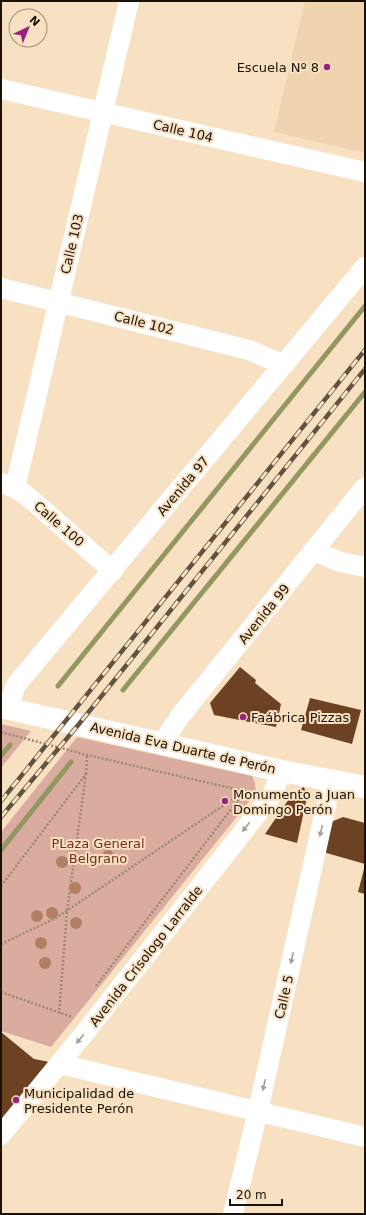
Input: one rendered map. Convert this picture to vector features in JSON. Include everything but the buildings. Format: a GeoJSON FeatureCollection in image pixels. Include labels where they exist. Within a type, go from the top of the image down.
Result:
{"type":"FeatureCollection","features":[{"type":"Feature","properties":{"kind":"street","name":"Calle 103"},"geometry":{"type":"LineString","coordinates":[[8,486],[58,302],[129,1]]}},
{"type":"Feature","properties":{"kind":"street","name":"Calle 104"},"geometry":{"type":"LineString","coordinates":[[1,89],[365,172]]}},
{"type":"Feature","properties":{"kind":"street","name":"Avenida 97"},"geometry":{"type":"LineString","coordinates":[[4,707],[16,685],[113,571],[365,267]]}},
{"type":"Feature","properties":{"kind":"street","name":"Calle 102"},"geometry":{"type":"LineString","coordinates":[[1,288],[249,350],[284,365]]}},
{"type":"Feature","properties":{"kind":"street","name":"Calle 100"},"geometry":{"type":"LineString","coordinates":[[8,486],[26,494],[113,571]]}},
{"type":"Feature","properties":{"kind":"street","name":"Avenida 99"},"geometry":{"type":"LineString","coordinates":[[163,742],[181,715],[315,551],[365,487]]}},
{"type":"Feature","properties":{"kind":"street"},"geometry":{"type":"LineString","coordinates":[[315,551],[340,562],[365,568]]}},
{"type":"Feature","properties":{"kind":"street","name":"Avenida Eva Duarte de Perón"},"geometry":{"type":"LineString","coordinates":[[4,707],[163,742],[282,771],[332,779],[365,787]]}},
{"type":"Feature","properties":{"kind":"street","name":"Avenida Crisologo Larralde"},"geometry":{"type":"LineString","coordinates":[[1,1135],[60,1064],[272,795],[282,771]]}},
{"type":"Feature","properties":{"kind":"street","name":"Calle 5"},"geometry":{"type":"LineString","coordinates":[[233,1214],[258,1112],[332,779]]}},
{"type":"Feature","properties":{"kind":"street"},"geometry":{"type":"LineString","coordinates":[[60,1064],[365,1137]]}},
{"type":"Feature","properties":{"kind":"path"},"geometry":{"type":"LineString","coordinates":[[1,732],[244,791]]}},
{"type":"Feature","properties":{"kind":"path"},"geometry":{"type":"LineString","coordinates":[[59,1014],[67,911],[86,774],[87,754]]}},
{"type":"Feature","properties":{"kind":"path"},"geometry":{"type":"LineString","coordinates":[[1,886],[86,774]]}},
{"type":"Feature","properties":{"kind":"path"},"geometry":{"type":"LineString","coordinates":[[1,944],[56,918],[244,791]]}},
{"type":"Feature","properties":{"kind":"path"},"geometry":{"type":"LineString","coordinates":[[95,987],[244,791]]}},
{"type":"Feature","properties":{"kind":"path"},"geometry":{"type":"LineString","coordinates":[[1,992],[71,1018],[76,1012]]}},
{"type":"Feature","properties":{"kind":"shaded area","name":"Escuela Nº 8"},"geometry":{"type":"Polygon","coordinates":[[[305,1],[365,1],[365,153],[274,132],[305,1]]]}},
{"type":"Feature","properties":{"kind":"green space"},"geometry":{"type":"Polygon","coordinates":[[[1,724],[31,731],[1,768],[1,724]]]}},
{"type":"Feature","properties":{"kind":"green space","name":"PLaza General Belgrano"},"geometry":{"type":"Polygon","coordinates":[[[77,737],[252,776],[255,783],[256,793],[51,1047],[1,1031],[1,832],[77,737]]]}},
{"type":"Feature","properties":{"kind":"waterway"},"geometry":{"type":"LineString","coordinates":[[58,686],[365,306]]}},
{"type":"Feature","properties":{"kind":"waterway"},"geometry":{"type":"LineString","coordinates":[[123,690],[365,392]]}},
{"type":"Feature","properties":{"kind":"waterway"},"geometry":{"type":"LineString","coordinates":[[1,756],[10,745]]}},
{"type":"Feature","properties":{"kind":"waterway"},"geometry":{"type":"LineString","coordinates":[[1,850],[71,762]]}},
{"type":"Feature","properties":{"kind":"railway"},"geometry":{"type":"LineString","coordinates":[[1,801],[365,350]]}},
{"type":"Feature","properties":{"kind":"railway"},"geometry":{"type":"LineString","coordinates":[[1,817],[79,724],[365,369]]}},
{"type":"Feature","properties":{"kind":"place","name":"Escuela Nº 8"},"geometry":{"type":"Point","coordinates":[327,67]}},
{"type":"Feature","properties":{"kind":"place","name":"Faábrica Pizzas"},"geometry":{"type":"Point","coordinates":[243,717]}},
{"type":"Feature","properties":{"kind":"place","name":"Monumento a Juan Domingo Perón"},"geometry":{"type":"Point","coordinates":[225,801]}},
{"type":"Feature","properties":{"kind":"place","name":"Municipalidad de Presidente Perón"},"geometry":{"type":"Point","coordinates":[16,1100]}}]}
